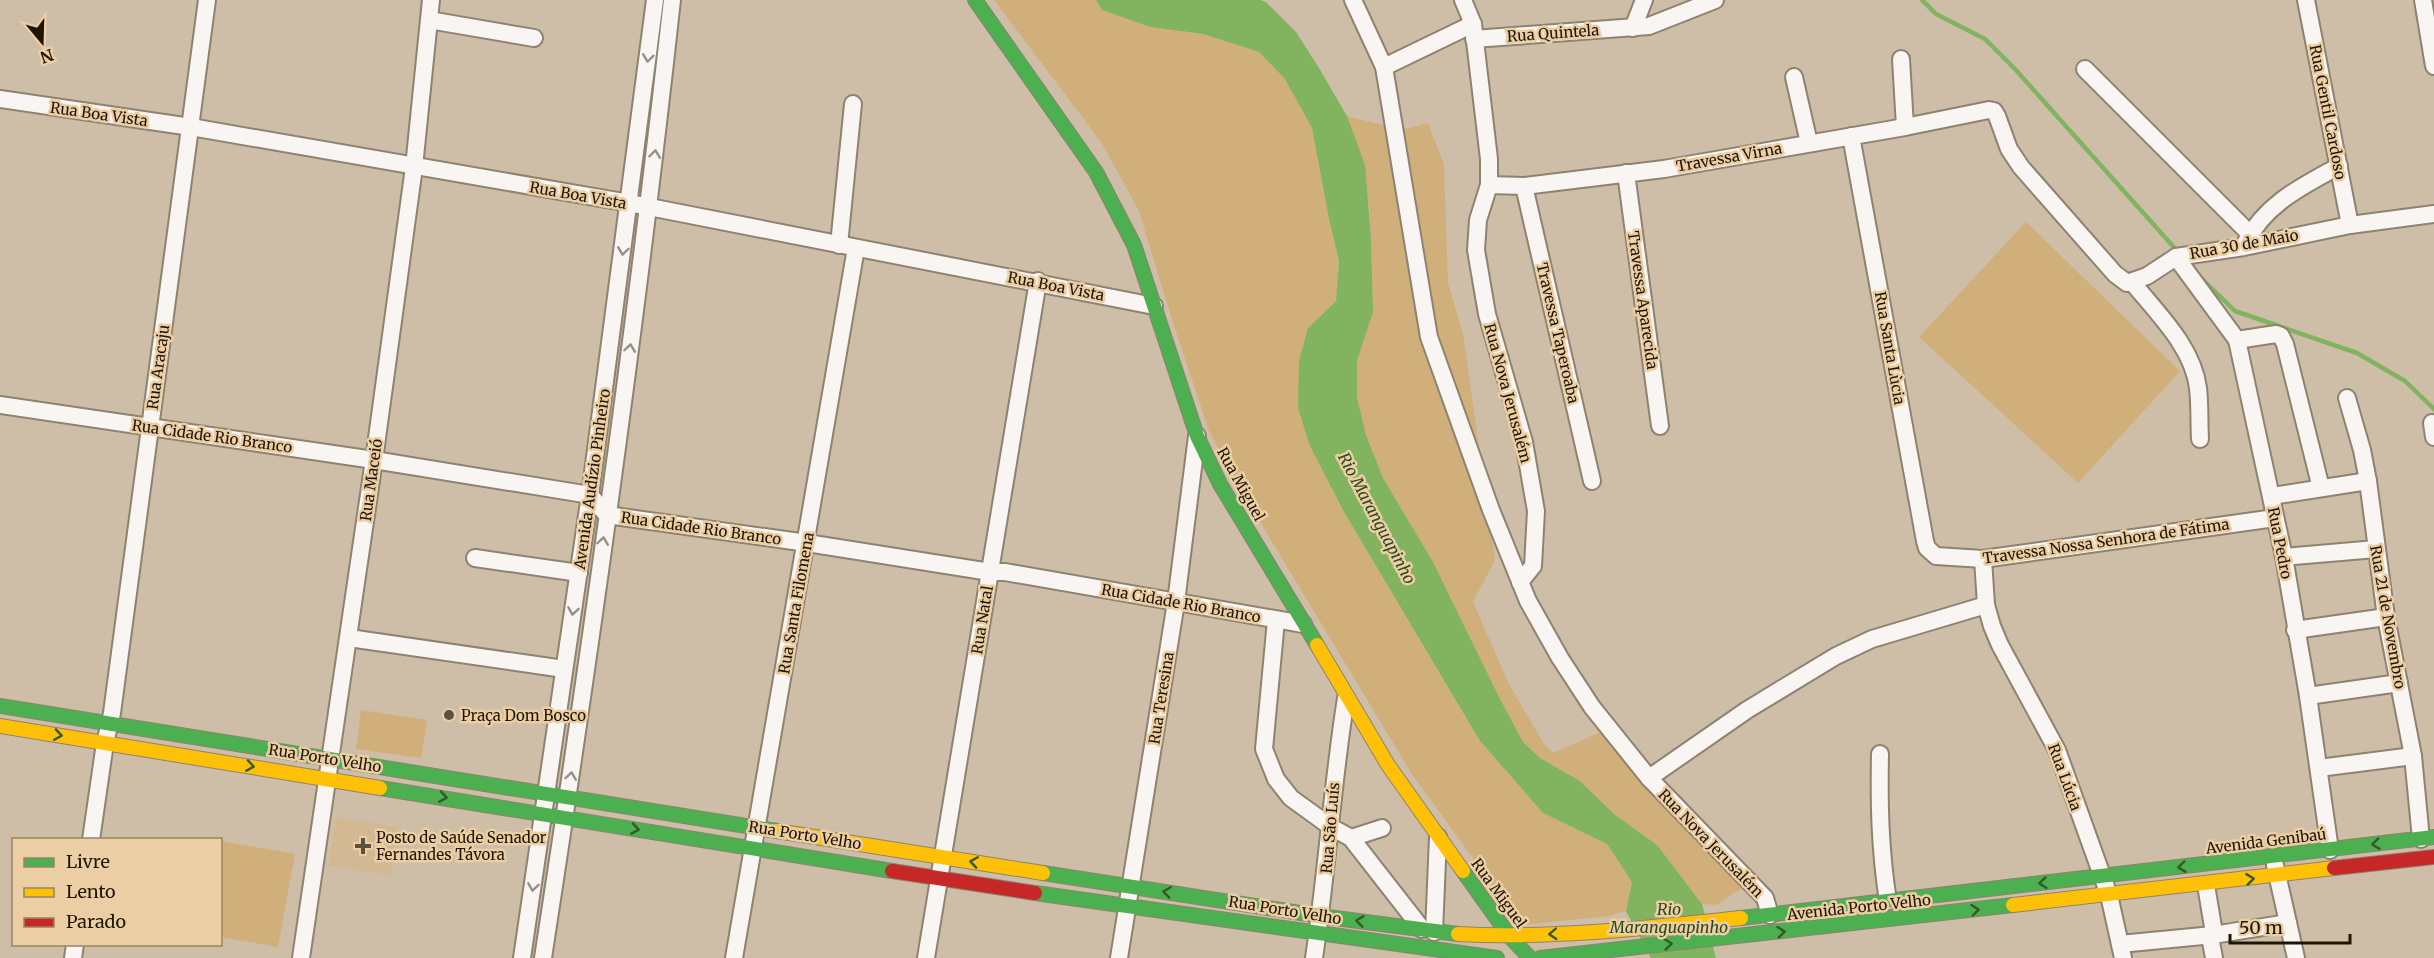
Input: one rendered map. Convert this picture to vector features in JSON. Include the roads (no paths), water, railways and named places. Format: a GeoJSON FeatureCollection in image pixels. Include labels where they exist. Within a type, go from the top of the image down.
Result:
{"type":"FeatureCollection","features":[{"type":"Feature","properties":{"kind":"main road","name":"Rua Miguel"},"geometry":{"type":"LineString","coordinates":[[975,0],[1096,172],[1134,245],[1197,436],[1220,484],[1347,698],[1438,837],[1510,937],[1530,958]]}},
{"type":"Feature","properties":{"kind":"main road","name":"Rua Porto Velho"},"geometry":{"type":"LineString","coordinates":[[0,706],[568,799],[1320,916],[1428,931],[1510,937],[1612,931]]}},
{"type":"Feature","properties":{"kind":"main road","name":"Rua Porto Velho"},"geometry":{"type":"LineString","coordinates":[[0,726],[939,880],[1318,935],[1497,958]]}},
{"type":"Feature","properties":{"kind":"main road"},"geometry":{"type":"LineString","coordinates":[[273,770],[275,750]]}},
{"type":"Feature","properties":{"kind":"main road","name":"Avenida Genibaú"},"geometry":{"type":"LineString","coordinates":[[2101,876],[2427,838]]}},
{"type":"Feature","properties":{"kind":"main road"},"geometry":{"type":"LineString","coordinates":[[2109,895],[2434,857]]}},
{"type":"Feature","properties":{"kind":"main road","name":"Avenida Porto Velho"},"geometry":{"type":"LineString","coordinates":[[1612,931],[2101,876]]}},
{"type":"Feature","properties":{"kind":"main road","name":"Avenida Porto Velho"},"geometry":{"type":"LineString","coordinates":[[1540,958],[2109,895]]}},
{"type":"Feature","properties":{"kind":"main road"},"geometry":{"type":"LineString","coordinates":[[1704,921],[1706,941]]}},
{"type":"Feature","properties":{"kind":"street","name":"Rua Aracaju"},"geometry":{"type":"LineString","coordinates":[[91,838],[105,743],[110,724],[207,0]]}},
{"type":"Feature","properties":{"kind":"street","name":"Rua Maceió"},"geometry":{"type":"LineString","coordinates":[[301,958],[349,638],[414,167],[431,0]]}},
{"type":"Feature","properties":{"kind":"street","name":"Avenida Audízio Pinheiro"},"geometry":{"type":"LineString","coordinates":[[522,958],[591,495],[655,0]]}},
{"type":"Feature","properties":{"kind":"street","name":"Avenida Audízio Pinheiro"},"geometry":{"type":"LineString","coordinates":[[543,958],[568,799],[649,208],[672,0]]}},
{"type":"Feature","properties":{"kind":"street"},"geometry":{"type":"LineString","coordinates":[[1353,0],[1384,67],[1429,337],[1491,510],[1520,582]]}},
{"type":"Feature","properties":{"kind":"street","name":"Rua Nova Jerusalém"},"geometry":{"type":"LineString","coordinates":[[1463,0],[1473,32],[1485,122],[1489,185],[1478,220],[1476,250],[1487,314],[1524,442],[1536,511],[1533,567],[1520,582],[1560,658],[1592,707],[1649,778],[1765,898],[1770,915]]}},
{"type":"Feature","properties":{"kind":"street"},"geometry":{"type":"LineString","coordinates":[[1632,28],[1644,0]]}},
{"type":"Feature","properties":{"kind":"street","name":"Rua Quintela"},"geometry":{"type":"LineString","coordinates":[[1473,32],[1632,28],[1658,23],[1715,0]]}},
{"type":"Feature","properties":{"kind":"street","name":"Rua Gentil Cardoso"},"geometry":{"type":"LineString","coordinates":[[2306,0],[2350,225]]}},
{"type":"Feature","properties":{"kind":"street"},"geometry":{"type":"LineString","coordinates":[[2423,0],[2434,66]]}},
{"type":"Feature","properties":{"kind":"street"},"geometry":{"type":"LineString","coordinates":[[429,20],[534,38]]}},
{"type":"Feature","properties":{"kind":"street"},"geometry":{"type":"LineString","coordinates":[[1384,67],[1473,32]]}},
{"type":"Feature","properties":{"kind":"street"},"geometry":{"type":"LineString","coordinates":[[1901,59],[1905,127]]}},
{"type":"Feature","properties":{"kind":"street"},"geometry":{"type":"LineString","coordinates":[[2085,69],[2247,240],[2277,203],[2339,166]]}},
{"type":"Feature","properties":{"kind":"street"},"geometry":{"type":"LineString","coordinates":[[1794,77],[1809,143]]}},
{"type":"Feature","properties":{"kind":"street"},"geometry":{"type":"LineString","coordinates":[[643,92],[662,95]]}},
{"type":"Feature","properties":{"kind":"street","name":"Rua Boa Vista"},"geometry":{"type":"LineString","coordinates":[[0,99],[191,127],[629,203],[847,247],[1038,281],[1154,306]]}},
{"type":"Feature","properties":{"kind":"street","name":"Rua Santa Filomena"},"geometry":{"type":"LineString","coordinates":[[734,958],[755,827],[807,543],[847,247],[853,104]]}},
{"type":"Feature","properties":{"kind":"street","name":"Travessa Virna"},"geometry":{"type":"LineString","coordinates":[[1489,185],[1524,186],[1626,173],[1905,127],[1989,110],[1994,111],[2009,149],[2021,167],[2115,274],[2121,280],[2132,282]]}},
{"type":"Feature","properties":{"kind":"street","name":"Rua Santa Lùcia"},"geometry":{"type":"LineString","coordinates":[[1851,136],[1925,542],[1936,556]]}},
{"type":"Feature","properties":{"kind":"street","name":"Travessa Aparecida"},"geometry":{"type":"LineString","coordinates":[[1626,173],[1660,426]]}},
{"type":"Feature","properties":{"kind":"street","name":"Travessa Taperoaba"},"geometry":{"type":"LineString","coordinates":[[1524,186],[1592,481]]}},
{"type":"Feature","properties":{"kind":"street","name":"Rua 30 de Maio"},"geometry":{"type":"LineString","coordinates":[[2132,282],[2147,276],[2176,256],[2247,240],[2434,214]]}},
{"type":"Feature","properties":{"kind":"street","name":"Rua Pedro"},"geometry":{"type":"LineString","coordinates":[[2176,256],[2237,339],[2284,557],[2308,696],[2330,850]]}},
{"type":"Feature","properties":{"kind":"street","name":"Rua Natal"},"geometry":{"type":"LineString","coordinates":[[926,958],[1038,281]]}},
{"type":"Feature","properties":{"kind":"street"},"geometry":{"type":"LineString","coordinates":[[2132,282],[2175,334],[2192,365],[2198,387],[2200,439]]}},
{"type":"Feature","properties":{"kind":"street"},"geometry":{"type":"LineString","coordinates":[[2237,339],[2276,334],[2281,336],[2322,488]]}},
{"type":"Feature","properties":{"kind":"street","name":"Rua 21 de Novembro"},"geometry":{"type":"LineString","coordinates":[[2347,398],[2362,450],[2368,482],[2386,616],[2427,838]]}},
{"type":"Feature","properties":{"kind":"street","name":"Rua Cidade Rio Branco"},"geometry":{"type":"LineString","coordinates":[[0,405],[374,460],[591,495],[607,515],[990,572],[1005,572],[1303,624]]}},
{"type":"Feature","properties":{"kind":"street","name":"Rua Teresina"},"geometry":{"type":"LineString","coordinates":[[1119,958],[1176,602],[1197,436]]}},
{"type":"Feature","properties":{"kind":"street"},"geometry":{"type":"LineString","coordinates":[[2272,496],[2368,482]]}},
{"type":"Feature","properties":{"kind":"street","name":"Travessa Nossa Senhora de Fátima"},"geometry":{"type":"LineString","coordinates":[[1936,556],[1983,559],[2275,519]]}},
{"type":"Feature","properties":{"kind":"street"},"geometry":{"type":"LineString","coordinates":[[2284,557],[2376,549]]}},
{"type":"Feature","properties":{"kind":"street"},"geometry":{"type":"LineString","coordinates":[[475,558],[579,573]]}},
{"type":"Feature","properties":{"kind":"street"},"geometry":{"type":"LineString","coordinates":[[1649,778],[1747,710],[1836,656],[1881,636],[1986,605],[1983,559]]}},
{"type":"Feature","properties":{"kind":"street","name":"Rua Lúcia"},"geometry":{"type":"LineString","coordinates":[[1986,605],[2000,645],[2057,750],[2109,895],[2122,951]]}},
{"type":"Feature","properties":{"kind":"street"},"geometry":{"type":"LineString","coordinates":[[2295,630],[2386,616]]}},
{"type":"Feature","properties":{"kind":"street"},"geometry":{"type":"LineString","coordinates":[[1276,620],[1264,749],[1268,762],[1280,785],[1291,798],[1331,827],[1351,838],[1428,931]]}},
{"type":"Feature","properties":{"kind":"street"},"geometry":{"type":"LineString","coordinates":[[349,638],[564,669]]}},
{"type":"Feature","properties":{"kind":"street"},"geometry":{"type":"LineString","coordinates":[[2308,696],[2399,683]]}},
{"type":"Feature","properties":{"kind":"street","name":"Rua São Luís"},"geometry":{"type":"LineString","coordinates":[[1314,958],[1331,827],[1335,770],[1347,698]]}},
{"type":"Feature","properties":{"kind":"street"},"geometry":{"type":"LineString","coordinates":[[1880,754],[1878,820],[1888,901]]}},
{"type":"Feature","properties":{"kind":"street"},"geometry":{"type":"LineString","coordinates":[[2319,768],[2413,756]]}},
{"type":"Feature","properties":{"kind":"street"},"geometry":{"type":"LineString","coordinates":[[1351,838],[1382,828]]}},
{"type":"Feature","properties":{"kind":"street"},"geometry":{"type":"LineString","coordinates":[[1428,931],[1438,837]]}},
{"type":"Feature","properties":{"kind":"street"},"geometry":{"type":"LineString","coordinates":[[2273,857],[2296,958]]}},
{"type":"Feature","properties":{"kind":"street"},"geometry":{"type":"LineString","coordinates":[[2206,885],[2214,958]]}},
{"type":"Feature","properties":{"kind":"street"},"geometry":{"type":"LineString","coordinates":[[2122,951],[2288,923]]}},
{"type":"Feature","properties":{"kind":"street"},"geometry":{"type":"LineString","coordinates":[[1510,937],[1512,958]]}},
{"type":"Feature","properties":{"kind":"water","name":"Rio Maranguapinho"},"geometry":{"type":"Polygon","coordinates":[[[1096,0],[1260,0],[1266,2],[1296,32],[1347,116],[1365,165],[1371,238],[1373,312],[1357,361],[1357,397],[1366,435],[1383,478],[1433,562],[1523,742],[1540,758],[1580,781],[1614,814],[1657,845],[1702,904],[1716,958],[1651,958],[1626,911],[1632,882],[1607,844],[1543,813],[1480,741],[1344,512],[1310,446],[1298,408],[1299,361],[1308,328],[1336,301],[1339,261],[1312,128],[1285,79],[1259,52],[1203,34],[1150,27],[1102,10],[1096,0]]]}},
{"type":"Feature","properties":{"kind":"waterway"},"geometry":{"type":"LineString","coordinates":[[1922,0],[1936,14],[1985,39],[2015,69],[2179,253]]}},
{"type":"Feature","properties":{"kind":"waterway"},"geometry":{"type":"LineString","coordinates":[[2198,275],[2235,311],[2357,353],[2405,381],[2434,409]]}},
{"type":"Feature","properties":{"kind":"place","name":"Praça Dom Bosco"},"geometry":{"type":"Point","coordinates":[449,715]}},
{"type":"Feature","properties":{"kind":"place","name":"Posto de Saúde Senador Fernandes Távora"},"geometry":{"type":"Point","coordinates":[363,846]}}]}
